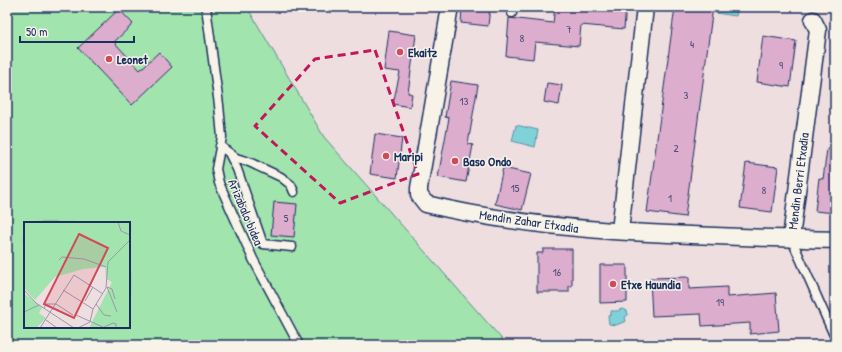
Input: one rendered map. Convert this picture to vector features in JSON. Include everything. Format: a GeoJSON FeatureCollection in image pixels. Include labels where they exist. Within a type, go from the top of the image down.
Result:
{"type":"FeatureCollection","features":[{"type":"Feature","properties":{"kind":"street","name":"Mendin Zahar Etxadia"},"geometry":{"type":"LineString","coordinates":[[450,7],[419,188],[419,195],[422,201],[426,204],[528,223],[666,234],[835,240]]}},
{"type":"Feature","properties":{"kind":"street"},"geometry":{"type":"LineString","coordinates":[[620,231],[645,7]]}},
{"type":"Feature","properties":{"kind":"street","name":"Mendin Berri Etxadia"},"geometry":{"type":"LineString","coordinates":[[791,238],[818,30],[813,20]]}},
{"type":"Feature","properties":{"kind":"lane","name":"Arizabalo bidea"},"geometry":{"type":"LineString","coordinates":[[206,7],[222,137],[216,169],[219,182],[253,258],[299,345]]}},
{"type":"Feature","properties":{"kind":"lane"},"geometry":{"type":"LineString","coordinates":[[220,146],[230,155],[281,177],[291,184],[294,192]]}},
{"type":"Feature","properties":{"kind":"lane"},"geometry":{"type":"LineString","coordinates":[[230,155],[237,169],[263,244],[292,247]]}},
{"type":"Feature","properties":{"kind":"lane","name":"Mendin Berri Etxadia"},"geometry":{"type":"LineString","coordinates":[[791,238],[833,333],[835,333]]}},
{"type":"Feature","properties":{"kind":"highlighted area"},"geometry":{"type":"Polygon","coordinates":[[[375,50],[418,174],[340,203],[255,126],[315,59],[375,50]]]}},
{"type":"Feature","properties":{"kind":"green space"},"geometry":{"type":"Polygon","coordinates":[[[7,7],[247,7],[324,137],[507,345],[7,345],[7,7]]]}},
{"type":"Feature","properties":{"kind":"water"},"geometry":{"type":"Polygon","coordinates":[[[715,7],[738,7],[736,16],[715,13],[715,7]]]}},
{"type":"Feature","properties":{"kind":"water"},"geometry":{"type":"Polygon","coordinates":[[[516,125],[538,130],[535,147],[512,141],[516,125]]]}},
{"type":"Feature","properties":{"kind":"water"},"geometry":{"type":"Polygon","coordinates":[[[622,309],[627,311],[628,315],[625,317],[626,321],[616,325],[609,324],[608,316],[611,315],[611,311],[622,309]]]}},
{"type":"Feature","properties":{"kind":"building"},"geometry":{"type":"Polygon","coordinates":[[[462,7],[490,7],[488,26],[461,23],[462,7]]]}},
{"type":"Feature","properties":{"kind":"building"},"geometry":{"type":"Polygon","coordinates":[[[555,7],[598,10],[599,7],[626,7],[624,29],[581,25],[579,46],[535,42],[533,59],[506,56],[509,18],[553,23],[555,7]]]}},
{"type":"Feature","properties":{"kind":"building"},"geometry":{"type":"Polygon","coordinates":[[[675,7],[713,7],[685,217],[647,212],[675,7]]]}},
{"type":"Feature","properties":{"kind":"building","name":"Leonet"},"geometry":{"type":"Polygon","coordinates":[[[119,9],[133,24],[114,42],[140,70],[159,52],[172,67],[132,105],[78,48],[119,9]]]}},
{"type":"Feature","properties":{"kind":"building","name":"Ekaitz"},"geometry":{"type":"Polygon","coordinates":[[[389,31],[416,35],[408,93],[412,94],[410,107],[393,104],[400,72],[384,70],[389,31]]]}},
{"type":"Feature","properties":{"kind":"building"},"geometry":{"type":"Polygon","coordinates":[[[763,36],[796,41],[790,87],[757,82],[763,36]]]}},
{"type":"Feature","properties":{"kind":"building"},"geometry":{"type":"Polygon","coordinates":[[[451,81],[478,85],[468,144],[473,145],[466,182],[438,177],[449,118],[445,117],[451,81]]]}},
{"type":"Feature","properties":{"kind":"building"},"geometry":{"type":"Polygon","coordinates":[[[547,83],[562,85],[559,105],[544,102],[547,83]]]}},
{"type":"Feature","properties":{"kind":"building","name":"Maripi"},"geometry":{"type":"Polygon","coordinates":[[[375,134],[402,138],[397,178],[370,174],[375,134]]]}},
{"type":"Feature","properties":{"kind":"building"},"geometry":{"type":"Polygon","coordinates":[[[827,149],[835,149],[835,213],[815,211],[819,178],[823,179],[827,149]]]}},
{"type":"Feature","properties":{"kind":"building"},"geometry":{"type":"Polygon","coordinates":[[[746,163],[778,167],[772,212],[740,208],[746,163]]]}},
{"type":"Feature","properties":{"kind":"building"},"geometry":{"type":"Polygon","coordinates":[[[503,168],[531,174],[522,210],[495,204],[503,168]]]}},
{"type":"Feature","properties":{"kind":"building"},"geometry":{"type":"Polygon","coordinates":[[[274,202],[297,204],[294,237],[271,235],[274,202]]]}},
{"type":"Feature","properties":{"kind":"building"},"geometry":{"type":"Polygon","coordinates":[[[543,249],[572,249],[572,286],[569,286],[569,292],[537,292],[537,253],[543,253],[543,249]]]}},
{"type":"Feature","properties":{"kind":"building","name":"Etxe Haundia"},"geometry":{"type":"Polygon","coordinates":[[[600,265],[627,265],[627,302],[600,303],[600,265]]]}},
{"type":"Feature","properties":{"kind":"building"},"geometry":{"type":"Polygon","coordinates":[[[689,277],[689,289],[727,287],[727,297],[776,293],[779,331],[750,334],[750,323],[702,326],[701,314],[652,316],[650,278],[689,277]]]}},
{"type":"Feature","properties":{"kind":"place","name":"Ekaitz"},"geometry":{"type":"Point","coordinates":[400,52]}},
{"type":"Feature","properties":{"kind":"place","name":"Leonet"},"geometry":{"type":"Point","coordinates":[109,59]}},
{"type":"Feature","properties":{"kind":"place","name":"Maripi"},"geometry":{"type":"Point","coordinates":[386,156]}},
{"type":"Feature","properties":{"kind":"place","name":"Baso Ondo"},"geometry":{"type":"Point","coordinates":[455,161]}},
{"type":"Feature","properties":{"kind":"place","name":"Etxe Haundia"},"geometry":{"type":"Point","coordinates":[613,284]}}]}
